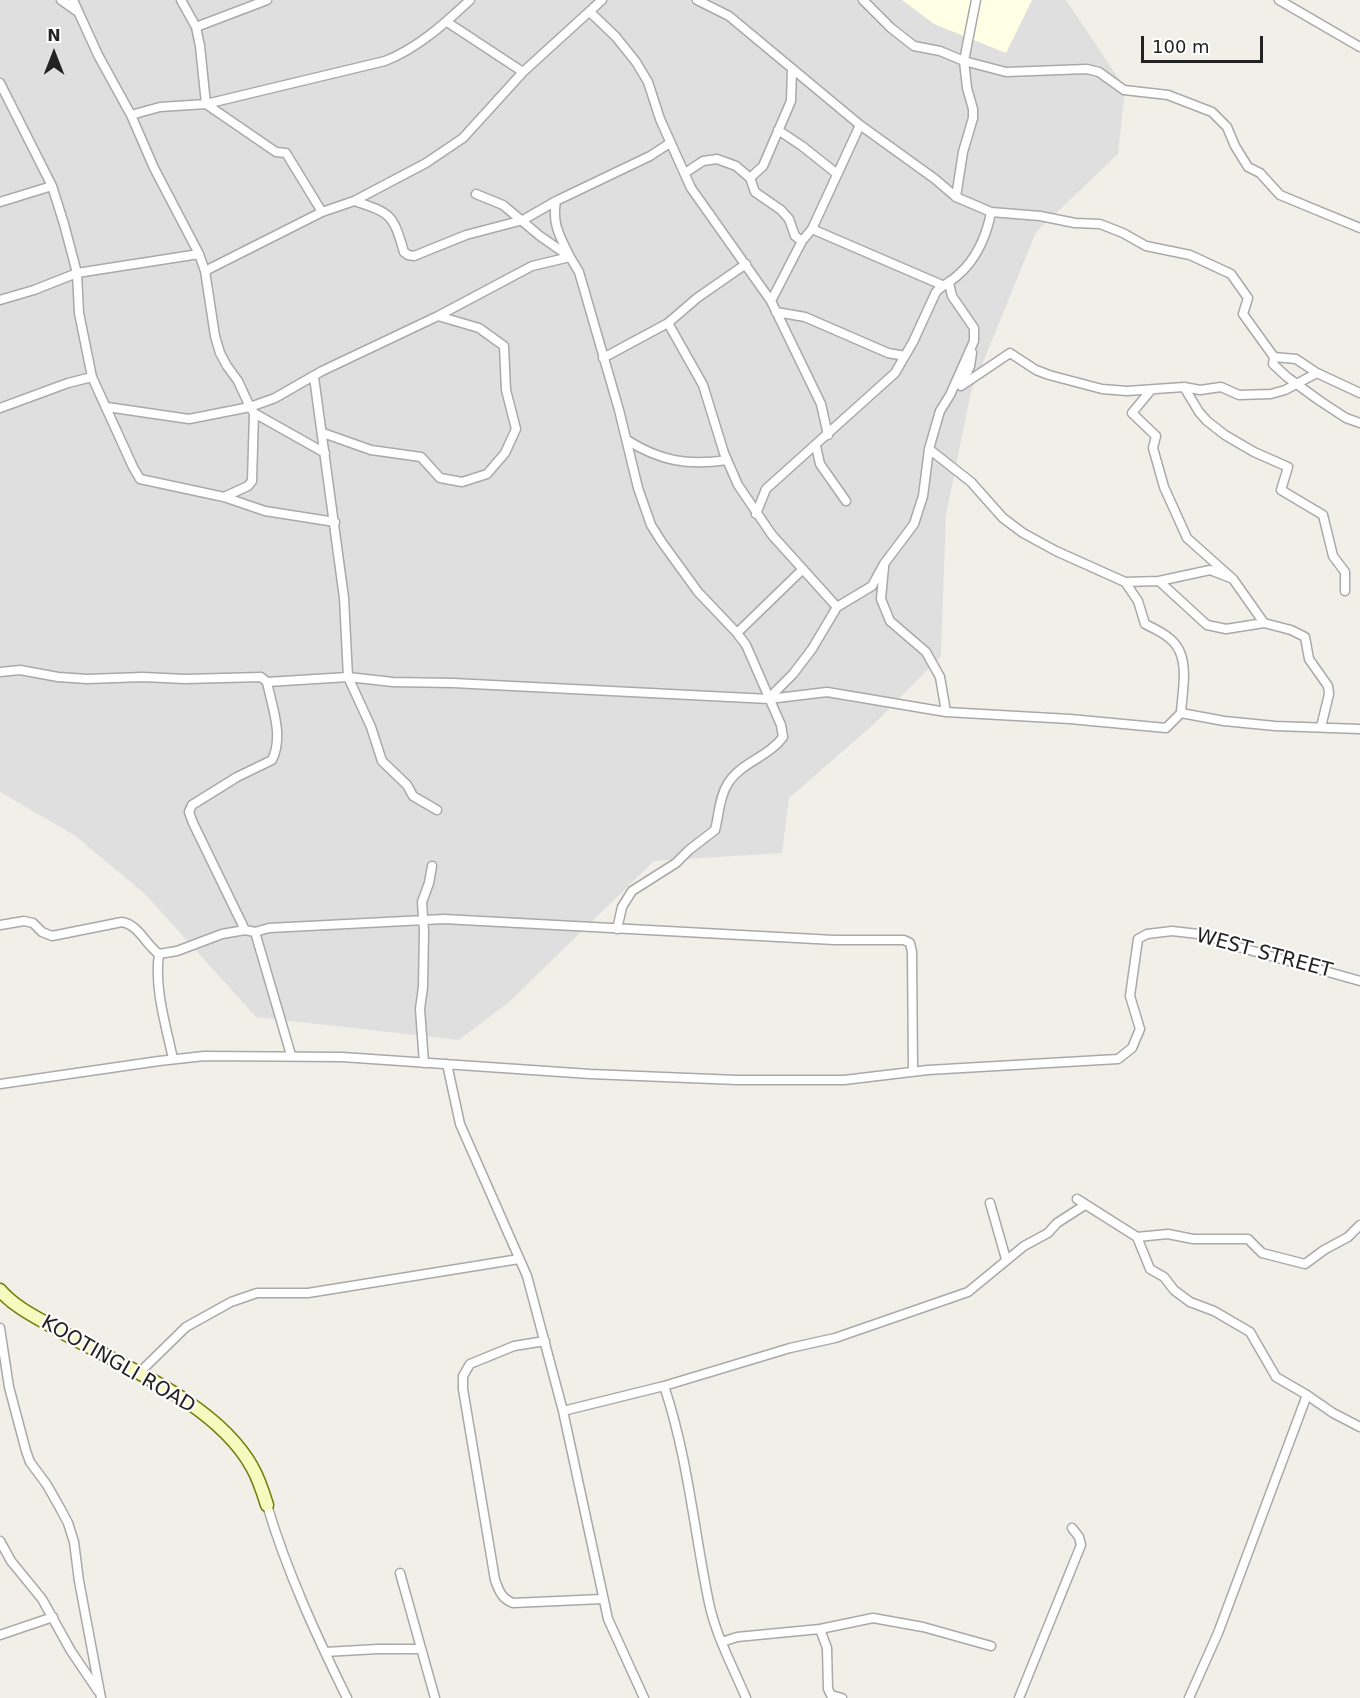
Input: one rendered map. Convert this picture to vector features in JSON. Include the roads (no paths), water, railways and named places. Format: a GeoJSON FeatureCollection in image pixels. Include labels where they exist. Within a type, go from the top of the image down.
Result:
{"type":"FeatureCollection","features":[{"type":"Feature","properties":{"kind":"street"},"geometry":{"type":"LineString","coordinates":[[61,0],[78,12]]}},
{"type":"Feature","properties":{"kind":"street"},"geometry":{"type":"LineString","coordinates":[[73,0],[98,55],[131,115],[154,168],[199,254],[205,271],[215,336],[220,353],[238,381],[252,410],[252,480],[248,486],[224,498]]}},
{"type":"Feature","properties":{"kind":"street"},"geometry":{"type":"LineString","coordinates":[[181,0],[196,27],[206,104],[276,152],[286,153],[322,212]]}},
{"type":"Feature","properties":{"kind":"street"},"geometry":{"type":"LineString","coordinates":[[196,27],[267,0]]}},
{"type":"Feature","properties":{"kind":"street"},"geometry":{"type":"LineString","coordinates":[[131,115],[160,107],[206,104],[385,61],[418,44],[447,22],[470,0]]}},
{"type":"Feature","properties":{"kind":"street"},"geometry":{"type":"LineString","coordinates":[[205,271],[322,212],[354,201],[426,163],[463,138],[524,72],[602,0]]}},
{"type":"Feature","properties":{"kind":"street"},"geometry":{"type":"LineString","coordinates":[[697,0],[729,16],[860,125],[956,197],[991,212],[1100,224],[1123,233],[1146,246],[1190,255],[1231,274],[1248,298],[1243,314],[1274,357],[1273,364],[1296,384],[1346,418],[1360,423]]}},
{"type":"Feature","properties":{"kind":"street"},"geometry":{"type":"LineString","coordinates":[[863,0],[891,28],[914,46],[940,51],[964,61],[1006,72],[1087,69],[1099,72],[1124,90],[1168,95],[1212,112],[1227,127],[1248,167],[1260,173],[1280,195],[1360,228]]}},
{"type":"Feature","properties":{"kind":"street"},"geometry":{"type":"LineString","coordinates":[[956,197],[963,152],[973,118],[964,61],[976,0]]}},
{"type":"Feature","properties":{"kind":"street"},"geometry":{"type":"LineString","coordinates":[[1279,0],[1360,47]]}},
{"type":"Feature","properties":{"kind":"street"},"geometry":{"type":"LineString","coordinates":[[590,12],[616,37],[636,62],[648,82],[670,143],[691,188],[771,302],[821,404],[828,435]]}},
{"type":"Feature","properties":{"kind":"street"},"geometry":{"type":"LineString","coordinates":[[447,22],[524,72]]}},
{"type":"Feature","properties":{"kind":"street"},"geometry":{"type":"LineString","coordinates":[[750,178],[764,166],[791,101],[792,70]]}},
{"type":"Feature","properties":{"kind":"street"},"geometry":{"type":"LineString","coordinates":[[0,83],[3,99],[52,186],[76,273],[79,312],[92,376],[132,467],[140,479],[224,498],[265,511],[334,522]]}},
{"type":"Feature","properties":{"kind":"street"},"geometry":{"type":"LineString","coordinates":[[771,302],[802,242],[812,229],[860,125]]}},
{"type":"Feature","properties":{"kind":"street"},"geometry":{"type":"LineString","coordinates":[[778,130],[836,173]]}},
{"type":"Feature","properties":{"kind":"street"},"geometry":{"type":"LineString","coordinates":[[354,201],[378,208],[388,215],[395,224],[404,252],[414,256],[466,235],[523,220],[556,201],[650,156],[670,143]]}},
{"type":"Feature","properties":{"kind":"street"},"geometry":{"type":"LineString","coordinates":[[685,173],[703,161],[717,159],[736,166],[750,178],[755,192],[781,210],[789,219],[795,236],[802,242]]}},
{"type":"Feature","properties":{"kind":"street"},"geometry":{"type":"LineString","coordinates":[[0,202],[52,186]]}},
{"type":"Feature","properties":{"kind":"street"},"geometry":{"type":"LineString","coordinates":[[476,194],[503,205],[540,236],[570,257]]}},
{"type":"Feature","properties":{"kind":"street"},"geometry":{"type":"LineString","coordinates":[[556,201],[554,215],[558,233],[579,272],[645,509],[661,541],[698,592],[738,633],[746,645],[781,725],[783,736],[778,744],[747,765],[728,782],[721,795],[715,830],[676,863],[632,891],[622,907],[617,929]]}},
{"type":"Feature","properties":{"kind":"street"},"geometry":{"type":"LineString","coordinates":[[756,514],[766,489],[889,380],[905,356],[936,292],[964,270],[974,255],[988,227],[991,212]]}},
{"type":"Feature","properties":{"kind":"street"},"geometry":{"type":"LineString","coordinates":[[812,229],[945,284],[974,328],[970,366],[961,386],[1010,352],[1036,370],[1048,375],[1102,389],[1151,390],[1184,387],[1200,390],[1221,387],[1244,395],[1271,394],[1285,390],[1317,374]]}},
{"type":"Feature","properties":{"kind":"street"},"geometry":{"type":"LineString","coordinates":[[0,300],[43,287],[76,273],[199,254]]}},
{"type":"Feature","properties":{"kind":"street"},"geometry":{"type":"LineString","coordinates":[[107,407],[189,419],[252,410],[322,371],[438,316],[532,266],[570,257]]}},
{"type":"Feature","properties":{"kind":"street"},"geometry":{"type":"LineString","coordinates":[[603,358],[668,323],[697,298],[746,264]]}},
{"type":"Feature","properties":{"kind":"street"},"geometry":{"type":"LineString","coordinates":[[776,312],[805,317],[888,353],[905,356]]}},
{"type":"Feature","properties":{"kind":"street"},"geometry":{"type":"LineString","coordinates":[[322,432],[371,450],[421,457],[440,478],[462,482],[487,474],[505,453],[516,429],[506,390],[504,346],[479,328],[438,316]]}},
{"type":"Feature","properties":{"kind":"street"},"geometry":{"type":"LineString","coordinates":[[668,323],[703,384],[727,460],[738,485],[772,535],[837,607]]}},
{"type":"Feature","properties":{"kind":"street"},"geometry":{"type":"LineString","coordinates":[[769,699],[793,674],[837,607],[872,586],[884,564],[914,524],[923,496],[930,448],[940,411],[950,395],[974,341]]}},
{"type":"Feature","properties":{"kind":"street"},"geometry":{"type":"LineString","coordinates":[[1274,357],[1296,359],[1317,374],[1360,393]]}},
{"type":"Feature","properties":{"kind":"street"},"geometry":{"type":"LineString","coordinates":[[0,408],[92,376]]}},
{"type":"Feature","properties":{"kind":"street"},"geometry":{"type":"LineString","coordinates":[[314,377],[334,522],[346,630],[348,677],[371,727],[382,760],[407,785],[413,796],[437,810]]}},
{"type":"Feature","properties":{"kind":"street"},"geometry":{"type":"LineString","coordinates":[[1184,387],[1199,412],[1225,435],[1254,452],[1288,467],[1281,490],[1323,515],[1333,556],[1345,572],[1345,591]]}},
{"type":"Feature","properties":{"kind":"street"},"geometry":{"type":"LineString","coordinates":[[1151,390],[1132,413],[1156,436],[1153,448],[1164,487],[1187,538],[1233,579],[1264,623]]}},
{"type":"Feature","properties":{"kind":"street"},"geometry":{"type":"LineString","coordinates":[[252,410],[326,453]]}},
{"type":"Feature","properties":{"kind":"street"},"geometry":{"type":"LineString","coordinates":[[627,440],[645,451],[675,461],[706,463],[727,460]]}},
{"type":"Feature","properties":{"kind":"street"},"geometry":{"type":"LineString","coordinates":[[816,446],[820,464],[846,501]]}},
{"type":"Feature","properties":{"kind":"street"},"geometry":{"type":"LineString","coordinates":[[930,448],[971,482],[1003,518],[1023,533],[1056,551],[1125,582],[1159,581],[1210,570],[1233,579]]}},
{"type":"Feature","properties":{"kind":"street"},"geometry":{"type":"LineString","coordinates":[[884,564],[881,599],[890,621],[926,652],[931,660],[940,678],[946,712]]}},
{"type":"Feature","properties":{"kind":"street"},"geometry":{"type":"LineString","coordinates":[[738,633],[803,569]]}},
{"type":"Feature","properties":{"kind":"street"},"geometry":{"type":"LineString","coordinates":[[1159,581],[1207,625],[1226,628],[1264,623],[1301,634],[1306,640],[1309,659],[1328,686],[1329,694],[1321,727]]}},
{"type":"Feature","properties":{"kind":"street"},"geometry":{"type":"LineString","coordinates":[[267,682],[348,677],[393,682],[444,682],[769,699],[827,692],[946,712],[1070,719],[1166,728],[1181,714],[1183,673],[1179,650],[1165,635],[1145,624],[1138,602],[1125,582]]}},
{"type":"Feature","properties":{"kind":"street"},"geometry":{"type":"LineString","coordinates":[[0,672],[20,670],[57,677],[87,679],[261,677],[267,682],[277,734],[276,749],[272,760],[237,777],[192,805],[189,812],[245,930]]}},
{"type":"Feature","properties":{"kind":"street"},"geometry":{"type":"LineString","coordinates":[[1181,714],[1254,724],[1360,729]]}},
{"type":"Feature","properties":{"kind":"street"},"geometry":{"type":"LineString","coordinates":[[424,1063],[420,1010],[423,987],[422,902],[432,866]]}},
{"type":"Feature","properties":{"kind":"street"},"geometry":{"type":"LineString","coordinates":[[0,925],[24,921],[33,923],[42,932],[52,936],[122,922],[129,923],[159,954],[177,951],[222,934],[245,930],[255,932],[268,928],[423,920],[852,941],[904,940],[910,943],[912,952],[913,1071],[844,1080],[737,1080],[590,1074],[342,1057],[204,1056],[0,1084]]}},
{"type":"Feature","properties":{"kind":"street","name":"WEST STREET"},"geometry":{"type":"LineString","coordinates":[[913,1071],[1118,1059],[1132,1048],[1140,1029],[1130,996],[1138,939],[1147,934],[1172,931],[1207,935],[1235,946],[1360,981]]}},
{"type":"Feature","properties":{"kind":"street"},"geometry":{"type":"LineString","coordinates":[[255,932],[291,1055]]}},
{"type":"Feature","properties":{"kind":"street"},"geometry":{"type":"LineString","coordinates":[[159,954],[157,965],[163,1011],[173,1059]]}},
{"type":"Feature","properties":{"kind":"street"},"geometry":{"type":"LineString","coordinates":[[447,1064],[460,1124],[527,1276],[563,1411],[602,1599],[608,1619],[644,1698]]}},
{"type":"Feature","properties":{"kind":"street"},"geometry":{"type":"LineString","coordinates":[[1077,1199],[1137,1237],[1150,1269],[1164,1277],[1174,1290],[1190,1302],[1214,1311],[1240,1324],[1250,1332],[1276,1377],[1360,1427]]}},
{"type":"Feature","properties":{"kind":"street"},"geometry":{"type":"LineString","coordinates":[[990,1203],[1006,1259]]}},
{"type":"Feature","properties":{"kind":"street"},"geometry":{"type":"LineString","coordinates":[[563,1411],[664,1386],[790,1348],[836,1338],[968,1292],[1006,1259],[1048,1233],[1057,1223],[1085,1205]]}},
{"type":"Feature","properties":{"kind":"street"},"geometry":{"type":"LineString","coordinates":[[1137,1237],[1168,1234],[1193,1239],[1248,1239],[1262,1253],[1305,1264],[1348,1237],[1360,1225]]}},
{"type":"Feature","properties":{"kind":"street"},"geometry":{"type":"LineString","coordinates":[[140,1372],[186,1328],[231,1302],[257,1293],[308,1293],[519,1259]]}},
{"type":"Feature","properties":{"kind":"street","name":"KOOTINGLI ROAD"},"geometry":{"type":"LineString","coordinates":[[0,1290],[21,1308],[78,1341],[140,1372],[217,1425],[251,1465],[267,1505]]}},
{"type":"Feature","properties":{"kind":"street"},"geometry":{"type":"LineString","coordinates":[[0,1328],[9,1387],[26,1451],[30,1462],[47,1485],[68,1523],[74,1542],[101,1697]]}},
{"type":"Feature","properties":{"kind":"street"},"geometry":{"type":"LineString","coordinates":[[545,1341],[514,1346],[470,1364],[463,1376],[463,1389],[495,1580],[501,1594],[513,1603],[602,1599]]}},
{"type":"Feature","properties":{"kind":"street"},"geometry":{"type":"LineString","coordinates":[[664,1386],[682,1457],[710,1606],[722,1642],[746,1698]]}},
{"type":"Feature","properties":{"kind":"street"},"geometry":{"type":"LineString","coordinates":[[1189,1698],[1218,1634],[1307,1395]]}},
{"type":"Feature","properties":{"kind":"street"},"geometry":{"type":"LineString","coordinates":[[267,1505],[289,1570],[348,1698]]}},
{"type":"Feature","properties":{"kind":"street"},"geometry":{"type":"LineString","coordinates":[[1019,1698],[1081,1545],[1079,1537],[1072,1528]]}},
{"type":"Feature","properties":{"kind":"street"},"geometry":{"type":"LineString","coordinates":[[0,1541],[11,1561],[42,1599],[71,1652],[101,1697]]}},
{"type":"Feature","properties":{"kind":"street"},"geometry":{"type":"LineString","coordinates":[[400,1573],[435,1698]]}},
{"type":"Feature","properties":{"kind":"street"},"geometry":{"type":"LineString","coordinates":[[0,1635],[53,1617]]}},
{"type":"Feature","properties":{"kind":"street"},"geometry":{"type":"LineString","coordinates":[[722,1642],[737,1637],[820,1629],[873,1618],[923,1627],[991,1646]]}},
{"type":"Feature","properties":{"kind":"street"},"geometry":{"type":"LineString","coordinates":[[820,1629],[827,1648],[828,1689],[831,1695],[842,1698]]}},
{"type":"Feature","properties":{"kind":"street"},"geometry":{"type":"LineString","coordinates":[[325,1652],[421,1649]]}}]}
